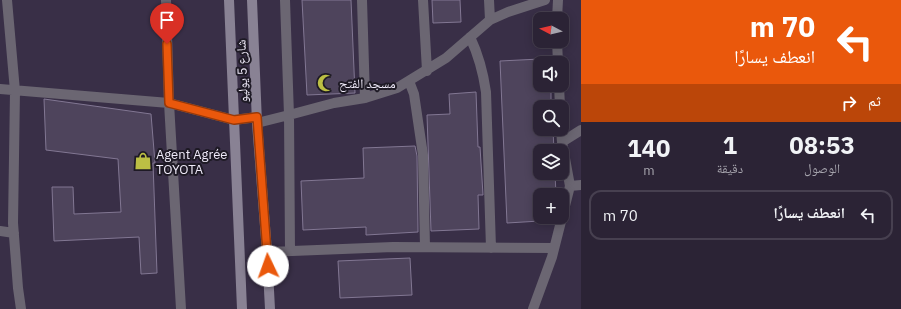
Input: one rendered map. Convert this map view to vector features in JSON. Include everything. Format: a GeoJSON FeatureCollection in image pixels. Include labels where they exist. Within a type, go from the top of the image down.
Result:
{"type":"FeatureCollection","features":[{"type":"Feature","properties":{"kind":"main road","name":"شارع 5 يوليو"},"geometry":{"type":"LineString","coordinates":[[229,0],[242,309]]}},
{"type":"Feature","properties":{"kind":"main road","name":"شارع 5 يوليو"},"geometry":{"type":"LineString","coordinates":[[252,0],[257,120],[270,309]]}},
{"type":"Feature","properties":{"kind":"street"},"geometry":{"type":"LineString","coordinates":[[7,0],[15,91],[14,233],[21,309]]}},
{"type":"Feature","properties":{"kind":"street"},"geometry":{"type":"LineString","coordinates":[[166,0],[169,103],[181,309]]}},
{"type":"Feature","properties":{"kind":"street"},"geometry":{"type":"LineString","coordinates":[[285,0],[289,115],[290,251]]}},
{"type":"Feature","properties":{"kind":"street"},"geometry":{"type":"LineString","coordinates":[[362,0],[365,98]]}},
{"type":"Feature","properties":{"kind":"street"},"geometry":{"type":"LineString","coordinates":[[423,0],[427,71]]}},
{"type":"Feature","properties":{"kind":"street"},"geometry":{"type":"LineString","coordinates":[[489,0],[490,20]]}},
{"type":"Feature","properties":{"kind":"street"},"geometry":{"type":"LineString","coordinates":[[0,89],[169,103],[234,120],[257,120],[289,115],[334,103],[365,98],[397,88],[446,58],[490,20],[508,12],[545,0]]}},
{"type":"Feature","properties":{"kind":"street"},"geometry":{"type":"LineString","coordinates":[[557,12],[558,0]]}},
{"type":"Feature","properties":{"kind":"street"},"geometry":{"type":"LineString","coordinates":[[470,36],[482,66],[486,92],[491,248]]}},
{"type":"Feature","properties":{"kind":"street"},"geometry":{"type":"LineString","coordinates":[[408,81],[414,94],[423,155],[425,247]]}},
{"type":"Feature","properties":{"kind":"street"},"geometry":{"type":"LineString","coordinates":[[562,142],[581,130]]}},
{"type":"Feature","properties":{"kind":"street"},"geometry":{"type":"LineString","coordinates":[[533,309],[554,248],[570,186],[562,136]]}},
{"type":"Feature","properties":{"kind":"street"},"geometry":{"type":"LineString","coordinates":[[570,186],[581,185]]}},
{"type":"Feature","properties":{"kind":"street"},"geometry":{"type":"LineString","coordinates":[[0,231],[14,233]]}},
{"type":"Feature","properties":{"kind":"street"},"geometry":{"type":"LineString","coordinates":[[267,252],[393,247],[554,248]]}},
{"type":"Feature","properties":{"kind":"building"},"geometry":{"type":"Polygon","coordinates":[[[302,0],[351,0],[355,93],[307,95],[302,0]]]}},
{"type":"Feature","properties":{"kind":"building"},"geometry":{"type":"Polygon","coordinates":[[[432,0],[460,0],[461,22],[433,23],[432,0]]]}},
{"type":"Feature","properties":{"kind":"building"},"geometry":{"type":"Polygon","coordinates":[[[533,59],[533,92],[551,92],[551,100],[533,100],[533,136],[553,136],[554,144],[533,144],[533,180],[555,180],[556,188],[533,188],[533,221],[507,223],[500,61],[533,59]]]}},
{"type":"Feature","properties":{"kind":"building"},"geometry":{"type":"Polygon","coordinates":[[[476,92],[478,147],[480,147],[483,195],[478,195],[479,229],[431,231],[427,115],[450,114],[449,94],[476,92]]]}},
{"type":"Feature","properties":{"kind":"building"},"geometry":{"type":"Polygon","coordinates":[[[44,99],[151,114],[155,163],[153,163],[157,273],[141,274],[139,237],[54,241],[52,187],[73,187],[74,214],[121,212],[118,159],[46,150],[44,99]]]}},
{"type":"Feature","properties":{"kind":"building"},"geometry":{"type":"Polygon","coordinates":[[[415,146],[417,156],[418,232],[366,235],[366,227],[303,230],[301,181],[364,178],[363,148],[415,146]]]}},
{"type":"Feature","properties":{"kind":"building"},"geometry":{"type":"Polygon","coordinates":[[[410,258],[412,295],[340,298],[338,261],[410,258]]]}},
{"type":"Feature","properties":{"kind":"place","name":"مسجد الفتح"},"geometry":{"type":"Point","coordinates":[326,83]}},
{"type":"Feature","properties":{"kind":"place","name":"Agent Agrée TOYOTA"},"geometry":{"type":"Point","coordinates":[143,161]}},
{"type":"Feature","properties":{"kind":"route"},"geometry":{"type":"LineString","coordinates":[[167,44],[169,103],[234,120],[257,117],[268,266]]}}]}
